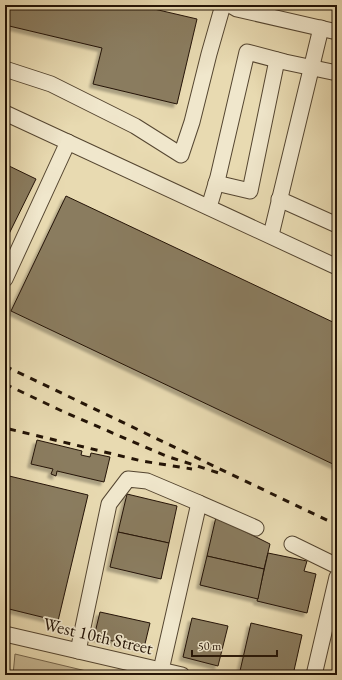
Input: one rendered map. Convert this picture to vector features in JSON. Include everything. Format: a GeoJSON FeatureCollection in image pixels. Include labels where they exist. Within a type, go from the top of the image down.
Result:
{"type":"FeatureCollection","features":[{"type":"Feature","properties":{"kind":"street"},"geometry":{"type":"LineString","coordinates":[[5,69],[51,84],[135,126],[181,155],[192,122],[209,54],[232,6],[337,32]]}},
{"type":"Feature","properties":{"kind":"street"},"geometry":{"type":"LineString","coordinates":[[271,235],[321,28]]}},
{"type":"Feature","properties":{"kind":"street"},"geometry":{"type":"LineString","coordinates":[[209,207],[216,183],[246,52],[337,72]]}},
{"type":"Feature","properties":{"kind":"street"},"geometry":{"type":"LineString","coordinates":[[216,183],[250,191],[277,60]]}},
{"type":"Feature","properties":{"kind":"street"},"geometry":{"type":"LineString","coordinates":[[5,113],[271,235],[337,267]]}},
{"type":"Feature","properties":{"kind":"street"},"geometry":{"type":"LineString","coordinates":[[5,279],[68,142]]}},
{"type":"Feature","properties":{"kind":"street"},"geometry":{"type":"LineString","coordinates":[[279,199],[337,226]]}},
{"type":"Feature","properties":{"kind":"street"},"geometry":{"type":"LineString","coordinates":[[78,651],[109,504],[128,479],[147,481],[256,528]]}},
{"type":"Feature","properties":{"kind":"street"},"geometry":{"type":"LineString","coordinates":[[161,670],[199,503]]}},
{"type":"Feature","properties":{"kind":"street"},"geometry":{"type":"LineString","coordinates":[[292,544],[337,566]]}},
{"type":"Feature","properties":{"kind":"street"},"geometry":{"type":"LineString","coordinates":[[314,675],[337,577]]}},
{"type":"Feature","properties":{"kind":"street","name":"West 10th Street"},"geometry":{"type":"LineString","coordinates":[[5,634],[182,675]]}},
{"type":"Feature","properties":{"kind":"shaded area"},"geometry":{"type":"Polygon","coordinates":[[[15,654],[103,675],[13,675],[15,654]]]}},
{"type":"Feature","properties":{"kind":"building"},"geometry":{"type":"Polygon","coordinates":[[[5,5],[137,5],[197,19],[177,104],[93,84],[102,48],[5,25],[5,5]]]}},
{"type":"Feature","properties":{"kind":"building"},"geometry":{"type":"Polygon","coordinates":[[[5,164],[36,179],[5,242],[5,164]]]}},
{"type":"Feature","properties":{"kind":"building"},"geometry":{"type":"Polygon","coordinates":[[[66,196],[337,324],[337,466],[11,311],[66,196]]]}},
{"type":"Feature","properties":{"kind":"building"},"geometry":{"type":"Polygon","coordinates":[[[37,440],[82,451],[81,455],[90,457],[91,453],[110,457],[104,482],[57,471],[56,476],[51,474],[53,469],[31,464],[37,440]]]}},
{"type":"Feature","properties":{"kind":"building"},"geometry":{"type":"Polygon","coordinates":[[[5,475],[88,495],[58,621],[5,608],[5,475]]]}},
{"type":"Feature","properties":{"kind":"building"},"geometry":{"type":"Polygon","coordinates":[[[127,494],[177,506],[169,543],[118,532],[127,494]]]}},
{"type":"Feature","properties":{"kind":"building"},"geometry":{"type":"Polygon","coordinates":[[[216,517],[270,544],[264,569],[207,556],[216,517]]]}},
{"type":"Feature","properties":{"kind":"building"},"geometry":{"type":"Polygon","coordinates":[[[118,532],[169,543],[161,579],[110,567],[118,532]]]}},
{"type":"Feature","properties":{"kind":"building"},"geometry":{"type":"Polygon","coordinates":[[[268,553],[307,561],[304,571],[316,574],[307,613],[257,601],[268,553]]]}},
{"type":"Feature","properties":{"kind":"building"},"geometry":{"type":"Polygon","coordinates":[[[207,556],[264,569],[258,599],[200,585],[207,556]]]}},
{"type":"Feature","properties":{"kind":"building"},"geometry":{"type":"Polygon","coordinates":[[[100,612],[150,623],[144,648],[94,637],[100,612]]]}},
{"type":"Feature","properties":{"kind":"building"},"geometry":{"type":"Polygon","coordinates":[[[192,618],[228,626],[218,666],[183,657],[192,618]]]}},
{"type":"Feature","properties":{"kind":"building"},"geometry":{"type":"Polygon","coordinates":[[[251,623],[302,635],[293,675],[259,675],[240,671],[251,623]]]}},
{"type":"Feature","properties":{"kind":"railway"},"geometry":{"type":"LineString","coordinates":[[5,366],[337,525]]}},
{"type":"Feature","properties":{"kind":"railway"},"geometry":{"type":"LineString","coordinates":[[5,384],[64,412],[166,456],[222,474]]}},
{"type":"Feature","properties":{"kind":"railway"},"geometry":{"type":"LineString","coordinates":[[9,429],[142,461],[192,469]]}}]}
